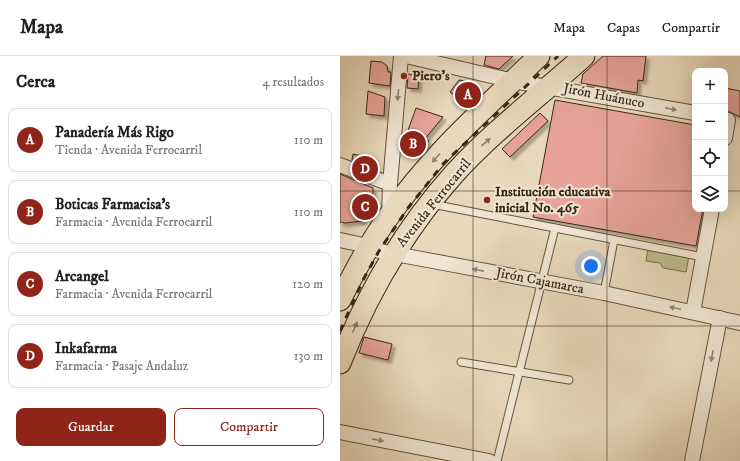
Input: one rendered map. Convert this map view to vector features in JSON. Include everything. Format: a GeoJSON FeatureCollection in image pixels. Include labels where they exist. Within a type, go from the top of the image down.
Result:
{"type":"FeatureCollection","features":[{"type":"Feature","properties":{"kind":"main road","name":"Avenida Ferrocarril"},"geometry":{"type":"LineString","coordinates":[[340,300],[368,246],[415,181],[456,135],[539,56]]}},
{"type":"Feature","properties":{"kind":"main road","name":"Avenida Ferrocarril"},"geometry":{"type":"LineString","coordinates":[[340,363],[358,319],[394,254],[430,204],[454,175],[481,147],[584,56]]}},
{"type":"Feature","properties":{"kind":"street"},"geometry":{"type":"LineString","coordinates":[[389,215],[390,184],[401,56]]}},
{"type":"Feature","properties":{"kind":"street","name":"Jirón Huánuco"},"geometry":{"type":"LineString","coordinates":[[406,56],[513,81],[550,86],[692,112]]}},
{"type":"Feature","properties":{"kind":"street"},"geometry":{"type":"LineString","coordinates":[[340,165],[390,184]]}},
{"type":"Feature","properties":{"kind":"street"},"geometry":{"type":"LineString","coordinates":[[693,312],[711,212]]}},
{"type":"Feature","properties":{"kind":"street","name":"Jirón Cajamarca"},"geometry":{"type":"LineString","coordinates":[[340,240],[368,246],[394,254],[604,293],[740,323]]}},
{"type":"Feature","properties":{"kind":"street"},"geometry":{"type":"LineString","coordinates":[[692,461],[720,318]]}},
{"type":"Feature","properties":{"kind":"street"},"geometry":{"type":"LineString","coordinates":[[340,432],[489,461]]}},
{"type":"Feature","properties":{"kind":"lane"},"geometry":{"type":"LineString","coordinates":[[430,204],[703,257]]}},
{"type":"Feature","properties":{"kind":"lane"},"geometry":{"type":"LineString","coordinates":[[497,461],[555,228]]}},
{"type":"Feature","properties":{"kind":"lane"},"geometry":{"type":"LineString","coordinates":[[604,293],[614,240]]}},
{"type":"Feature","properties":{"kind":"lane"},"geometry":{"type":"LineString","coordinates":[[462,362],[569,380]]}},
{"type":"Feature","properties":{"kind":"green space"},"geometry":{"type":"Polygon","coordinates":[[[648,247],[689,256],[686,272],[663,268],[660,263],[646,261],[648,247]]]}},
{"type":"Feature","properties":{"kind":"building"},"geometry":{"type":"Polygon","coordinates":[[[486,56],[513,56],[499,69],[484,65],[486,56]]]}},
{"type":"Feature","properties":{"kind":"building"},"geometry":{"type":"Polygon","coordinates":[[[603,56],[646,56],[643,81],[638,80],[637,93],[581,83],[583,74],[603,56]]]}},
{"type":"Feature","properties":{"kind":"building"},"geometry":{"type":"Polygon","coordinates":[[[371,61],[382,62],[387,66],[388,72],[391,72],[390,86],[369,83],[371,61]]]}},
{"type":"Feature","properties":{"kind":"building"},"geometry":{"type":"Polygon","coordinates":[[[408,74],[419,76],[418,89],[407,88],[408,74]]]}},
{"type":"Feature","properties":{"kind":"building"},"geometry":{"type":"Polygon","coordinates":[[[459,80],[471,82],[475,88],[465,103],[450,92],[459,80]]]}},
{"type":"Feature","properties":{"kind":"building"},"geometry":{"type":"Polygon","coordinates":[[[728,89],[740,91],[740,117],[728,112],[728,89]]]}},
{"type":"Feature","properties":{"kind":"building"},"geometry":{"type":"Polygon","coordinates":[[[368,91],[385,97],[384,116],[366,114],[368,91]]]}},
{"type":"Feature","properties":{"kind":"building"},"geometry":{"type":"Polygon","coordinates":[[[555,100],[692,124],[692,212],[702,212],[696,246],[533,217],[555,100]]]}},
{"type":"Feature","properties":{"kind":"building"},"geometry":{"type":"Polygon","coordinates":[[[416,108],[443,117],[424,140],[429,141],[419,152],[402,148],[403,135],[406,136],[416,108]]]}},
{"type":"Feature","properties":{"kind":"building"},"geometry":{"type":"Polygon","coordinates":[[[540,113],[548,121],[510,157],[502,149],[540,113]]]}},
{"type":"Feature","properties":{"kind":"building"},"geometry":{"type":"Polygon","coordinates":[[[353,154],[371,158],[369,167],[352,160],[353,154]]]}},
{"type":"Feature","properties":{"kind":"building"},"geometry":{"type":"Polygon","coordinates":[[[340,174],[373,188],[373,193],[362,221],[345,223],[340,222],[340,174]]]}},
{"type":"Feature","properties":{"kind":"building"},"geometry":{"type":"Polygon","coordinates":[[[364,337],[392,344],[388,360],[359,353],[364,337]]]}},
{"type":"Feature","properties":{"kind":"railway"},"geometry":{"type":"LineString","coordinates":[[340,331],[363,280],[379,251],[408,208],[444,163],[558,56]]}},
{"type":"Feature","properties":{"kind":"place","name":"Piero's"},"geometry":{"type":"Point","coordinates":[404,76]}},
{"type":"Feature","properties":{"kind":"place","name":"Panadería Más Rigo"},"geometry":{"type":"Point","coordinates":[468,95]}},
{"type":"Feature","properties":{"kind":"place","name":"Boticas Farmacisa's"},"geometry":{"type":"Point","coordinates":[413,144]}},
{"type":"Feature","properties":{"kind":"place","name":"Inkafarma"},"geometry":{"type":"Point","coordinates":[365,169]}},
{"type":"Feature","properties":{"kind":"place","name":"Institución educativa inicial No. 465"},"geometry":{"type":"Point","coordinates":[487,200]}},
{"type":"Feature","properties":{"kind":"place","name":"Arcangel"},"geometry":{"type":"Point","coordinates":[365,207]}}]}
